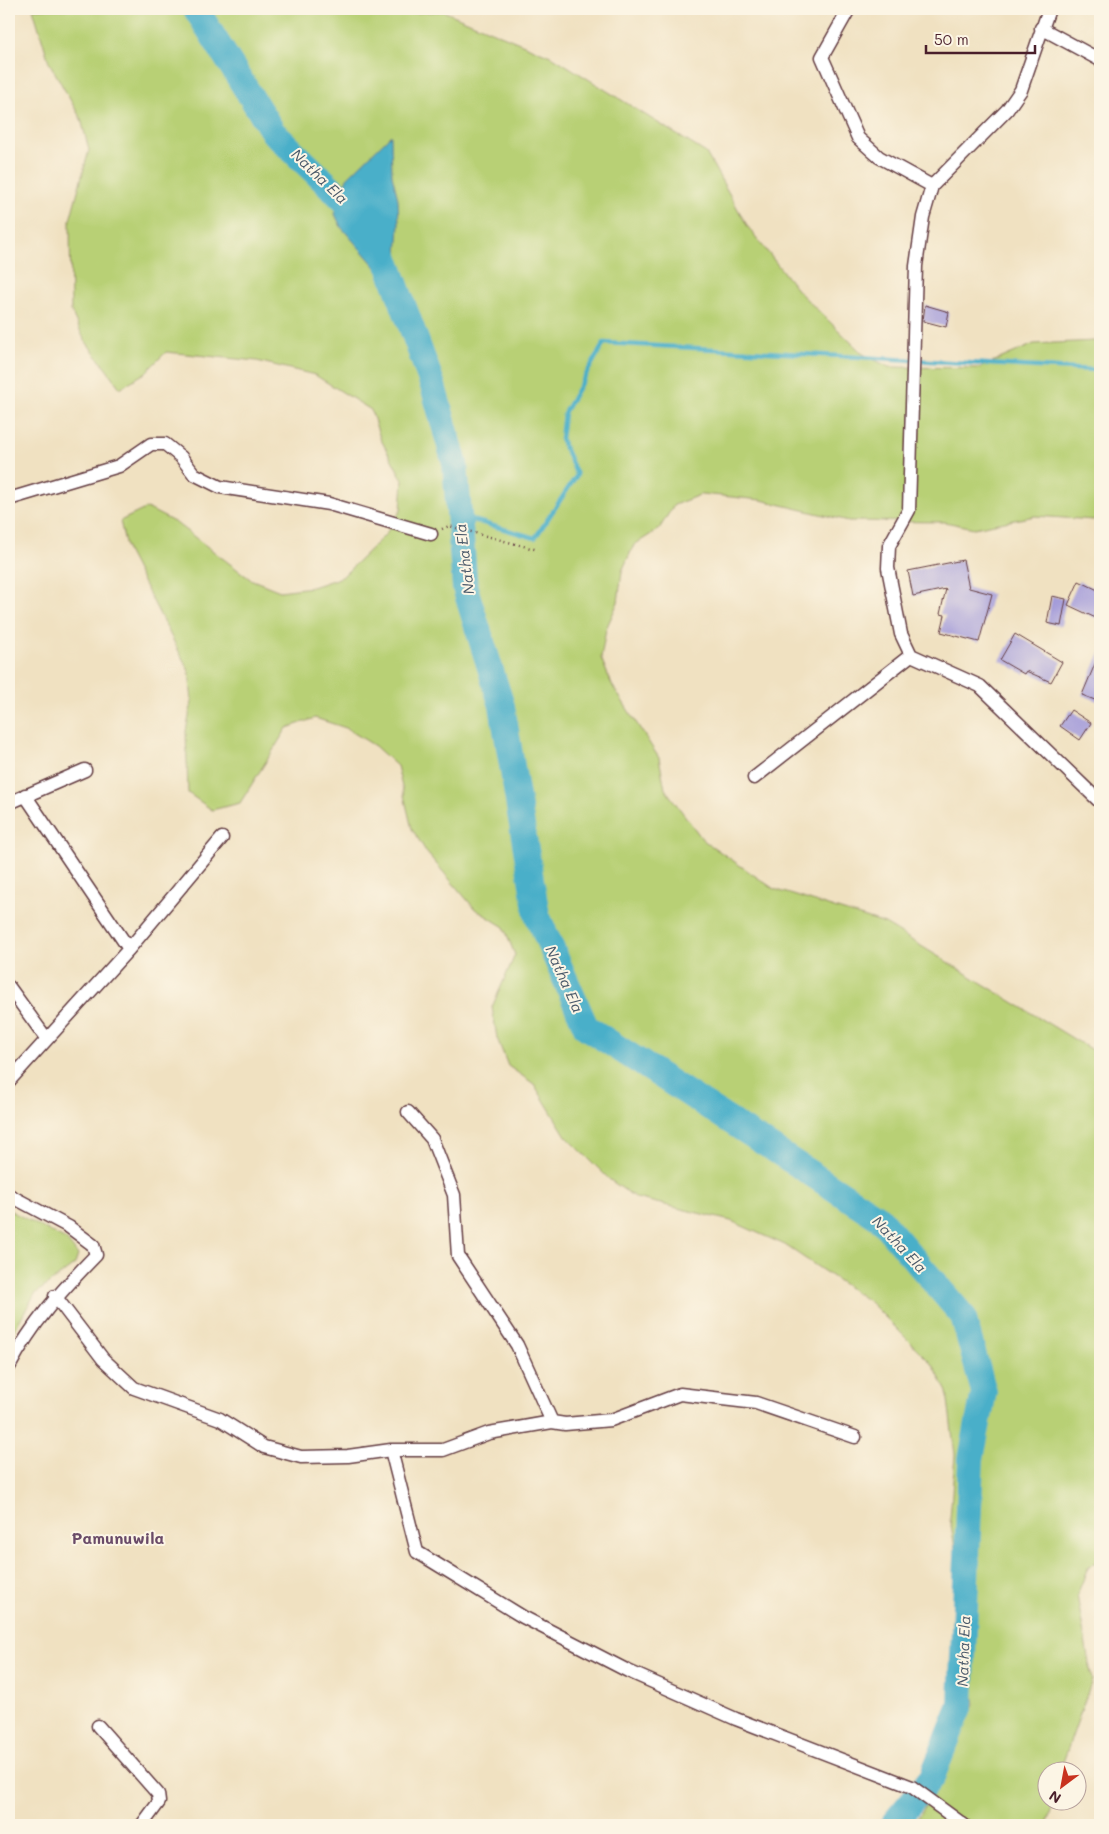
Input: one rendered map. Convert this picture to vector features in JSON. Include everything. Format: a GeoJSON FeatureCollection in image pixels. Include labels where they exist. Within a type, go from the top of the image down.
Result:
{"type":"FeatureCollection","features":[{"type":"Feature","properties":{"kind":"street"},"geometry":{"type":"LineString","coordinates":[[849,9],[822,57],[858,138],[879,157],[932,186]]}},
{"type":"Feature","properties":{"kind":"street"},"geometry":{"type":"LineString","coordinates":[[1049,9],[1017,97],[1008,110],[932,186],[923,217],[916,266],[909,510],[889,546],[888,568],[901,634],[911,655],[980,686],[1100,802]]}},
{"type":"Feature","properties":{"kind":"street"},"geometry":{"type":"LineString","coordinates":[[1042,28],[1100,60]]}},
{"type":"Feature","properties":{"kind":"street"},"geometry":{"type":"LineString","coordinates":[[9,499],[119,466],[151,444],[165,444],[181,456],[194,474],[220,487],[329,504],[431,534]]}},
{"type":"Feature","properties":{"kind":"street"},"geometry":{"type":"LineString","coordinates":[[754,778],[911,655]]}},
{"type":"Feature","properties":{"kind":"street"},"geometry":{"type":"LineString","coordinates":[[9,803],[85,770]]}},
{"type":"Feature","properties":{"kind":"street"},"geometry":{"type":"LineString","coordinates":[[25,795],[130,949]]}},
{"type":"Feature","properties":{"kind":"street"},"geometry":{"type":"LineString","coordinates":[[9,1081],[46,1038],[130,949],[222,838]]}},
{"type":"Feature","properties":{"kind":"street"},"geometry":{"type":"LineString","coordinates":[[9,987],[46,1038]]}},
{"type":"Feature","properties":{"kind":"street"},"geometry":{"type":"LineString","coordinates":[[408,1112],[432,1139],[454,1195],[458,1256],[517,1345],[552,1422]]}},
{"type":"Feature","properties":{"kind":"street"},"geometry":{"type":"LineString","coordinates":[[9,1195],[69,1226],[94,1245],[96,1255],[56,1296],[24,1339],[9,1367]]}},
{"type":"Feature","properties":{"kind":"street"},"geometry":{"type":"LineString","coordinates":[[56,1296],[103,1359],[134,1388],[220,1419],[264,1447],[301,1457],[348,1456],[391,1450],[443,1450],[489,1433],[552,1422],[564,1424],[611,1420],[680,1394],[756,1403],[855,1437]]}},
{"type":"Feature","properties":{"kind":"street"},"geometry":{"type":"LineString","coordinates":[[391,1450],[417,1552],[523,1617],[628,1671],[736,1719],[912,1787],[964,1825]]}},
{"type":"Feature","properties":{"kind":"street"},"geometry":{"type":"LineString","coordinates":[[98,1726],[158,1794],[160,1802],[142,1825]]}},
{"type":"Feature","properties":{"kind":"path"},"geometry":{"type":"LineString","coordinates":[[449,526],[470,530],[538,550]]}},
{"type":"Feature","properties":{"kind":"green space"},"geometry":{"type":"Polygon","coordinates":[[[33,9],[401,9],[414,13],[443,11],[553,57],[706,153],[748,227],[798,291],[863,354],[889,367],[979,368],[1034,344],[1095,341],[1100,338],[1100,517],[1094,520],[1035,516],[974,528],[945,522],[849,521],[761,500],[702,494],[674,505],[659,529],[634,545],[622,571],[618,602],[606,629],[601,658],[612,685],[659,758],[665,789],[703,840],[774,889],[885,924],[1100,1055],[1100,1559],[1088,1568],[1077,1595],[1092,1680],[1063,1762],[1036,1762],[1036,1812],[1050,1812],[1047,1825],[912,1825],[923,1810],[975,1704],[970,1674],[971,1642],[950,1519],[955,1455],[947,1392],[933,1365],[870,1302],[785,1245],[731,1221],[636,1198],[610,1180],[566,1136],[534,1084],[508,1066],[497,1038],[492,1007],[515,955],[504,927],[475,909],[427,853],[412,829],[397,766],[375,746],[346,728],[315,718],[287,728],[240,803],[212,810],[188,793],[186,731],[192,702],[189,671],[127,551],[120,521],[147,508],[176,523],[250,579],[280,591],[312,587],[342,577],[385,535],[401,510],[403,480],[380,438],[371,410],[315,375],[257,361],[166,352],[145,373],[120,388],[84,339],[71,311],[70,220],[89,150],[81,119],[49,62],[33,9]]]}},
{"type":"Feature","properties":{"kind":"green space"},"geometry":{"type":"Polygon","coordinates":[[[9,1210],[66,1240],[78,1255],[75,1264],[35,1294],[9,1339],[9,1210]]]}},
{"type":"Feature","properties":{"kind":"water"},"geometry":{"type":"Polygon","coordinates":[[[391,135],[392,175],[398,199],[399,225],[397,256],[399,277],[392,293],[375,266],[341,227],[335,214],[347,178],[391,135]]]}},
{"type":"Feature","properties":{"kind":"building"},"geometry":{"type":"Polygon","coordinates":[[[925,305],[949,312],[946,327],[923,321],[925,305]]]}},
{"type":"Feature","properties":{"kind":"building"},"geometry":{"type":"Polygon","coordinates":[[[963,560],[969,588],[992,594],[979,642],[941,632],[945,615],[940,614],[946,589],[913,596],[908,571],[963,560]]]}},
{"type":"Feature","properties":{"kind":"building"},"geometry":{"type":"Polygon","coordinates":[[[1079,581],[1100,591],[1100,620],[1068,605],[1079,581]]]}},
{"type":"Feature","properties":{"kind":"building"},"geometry":{"type":"Polygon","coordinates":[[[1052,596],[1066,599],[1061,626],[1047,623],[1052,596]]]}},
{"type":"Feature","properties":{"kind":"building"},"geometry":{"type":"Polygon","coordinates":[[[1015,634],[1062,662],[1051,682],[1026,671],[1024,674],[1000,660],[1015,634]]]}},
{"type":"Feature","properties":{"kind":"building"},"geometry":{"type":"Polygon","coordinates":[[[1100,652],[1100,702],[1082,695],[1100,652]]]}},
{"type":"Feature","properties":{"kind":"building"},"geometry":{"type":"Polygon","coordinates":[[[1071,710],[1091,723],[1080,740],[1060,726],[1071,710]]]}},
{"type":"Feature","properties":{"kind":"waterway","name":"Natha Ela"},"geometry":{"type":"LineString","coordinates":[[196,9],[273,132],[376,231],[433,386],[455,464],[465,588],[502,706],[537,915],[586,1027],[879,1218],[963,1316],[984,1392],[971,1459],[961,1705],[932,1777],[892,1825]]}},
{"type":"Feature","properties":{"kind":"waterway"},"geometry":{"type":"LineString","coordinates":[[459,516],[535,538],[577,475],[561,439],[564,413],[604,343],[1095,370],[1100,366]]}},
{"type":"Feature","properties":{"kind":"district","name":"Pamunuwila"},"geometry":{"type":"Point","coordinates":[118,1537]}}]}
